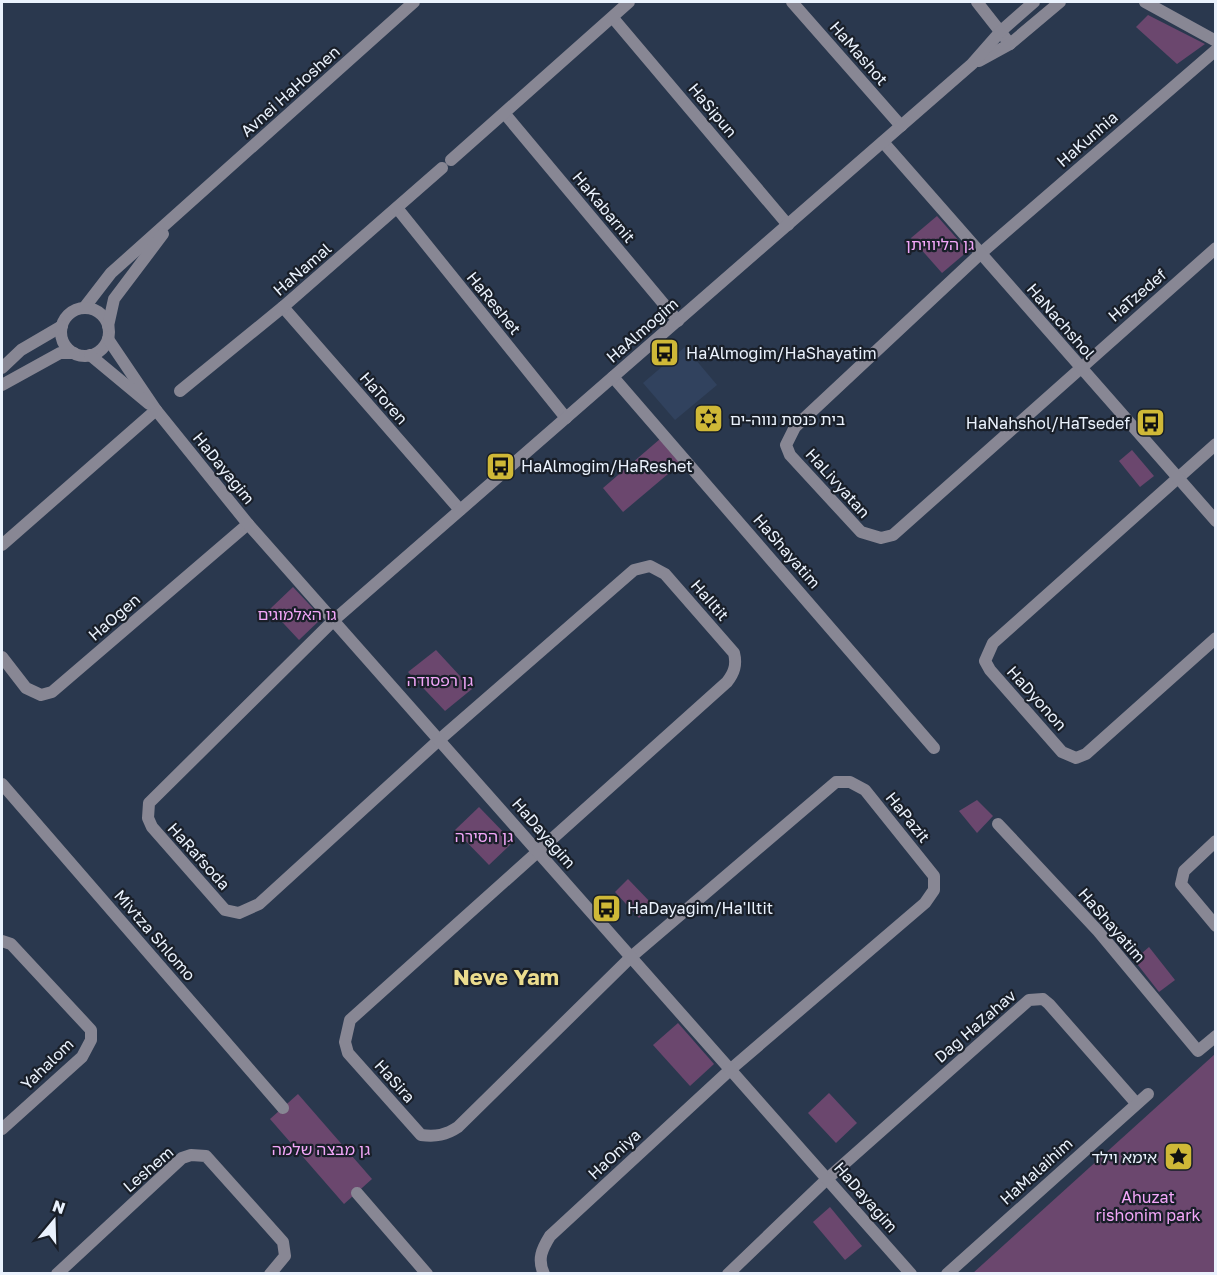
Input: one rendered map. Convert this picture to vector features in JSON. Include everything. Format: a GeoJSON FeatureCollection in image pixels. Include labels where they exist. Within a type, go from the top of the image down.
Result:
{"type":"FeatureCollection","features":[{"type":"Feature","properties":{"kind":"street","name":"Avnei HaHoshen"},"geometry":{"type":"LineString","coordinates":[[84,308],[111,273],[414,2]]}},
{"type":"Feature","properties":{"kind":"street","name":"HaNamal"},"geometry":{"type":"LineString","coordinates":[[180,392],[397,208],[629,2]]}},
{"type":"Feature","properties":{"kind":"street","name":"HaMashot"},"geometry":{"type":"LineString","coordinates":[[792,2],[901,126]]}},
{"type":"Feature","properties":{"kind":"street"},"geometry":{"type":"LineString","coordinates":[[977,2],[1010,45]]}},
{"type":"Feature","properties":{"kind":"street","name":"HaAlmogim"},"geometry":{"type":"LineString","coordinates":[[334,620],[972,64],[1001,31],[1034,2]]}},
{"type":"Feature","properties":{"kind":"street","name":"HaAlmogim"},"geometry":{"type":"LineString","coordinates":[[972,64],[1010,45],[1060,2]]}},
{"type":"Feature","properties":{"kind":"street"},"geometry":{"type":"LineString","coordinates":[[1145,2],[1215,41]]}},
{"type":"Feature","properties":{"kind":"street","name":"HaSipun"},"geometry":{"type":"LineString","coordinates":[[613,18],[789,225]]}},
{"type":"Feature","properties":{"kind":"street","name":"HaKunhia"},"geometry":{"type":"LineString","coordinates":[[980,254],[1215,50]]}},
{"type":"Feature","properties":{"kind":"street","name":"HaKabarnit"},"geometry":{"type":"LineString","coordinates":[[505,114],[678,321]]}},
{"type":"Feature","properties":{"kind":"street","name":"HaNachshol"},"geometry":{"type":"LineString","coordinates":[[883,142],[1215,521]]}},
{"type":"Feature","properties":{"kind":"street","name":"Avnei HaHoshen"},"geometry":{"type":"LineString","coordinates":[[108,333],[114,299],[187,205]]}},
{"type":"Feature","properties":{"kind":"street","name":"HaReshet"},"geometry":{"type":"LineString","coordinates":[[397,208],[566,418]]}},
{"type":"Feature","properties":{"kind":"street","name":"HaTzedef"},"geometry":{"type":"LineString","coordinates":[[1079,367],[1215,248]]}},
{"type":"Feature","properties":{"kind":"street","name":"HaLivyatan"},"geometry":{"type":"LineString","coordinates":[[980,254],[795,427],[786,446],[790,455],[861,532],[881,538],[893,536],[1079,367]]}},
{"type":"Feature","properties":{"kind":"street","name":"HaToren"},"geometry":{"type":"LineString","coordinates":[[283,307],[460,510]]}},
{"type":"Feature","properties":{"kind":"street"},"geometry":{"type":"LineString","coordinates":[[2,368],[21,350],[62,326],[70,314],[84,308],[99,313],[108,333],[101,350],[90,355],[60,353],[2,385]]}},
{"type":"Feature","properties":{"kind":"street"},"geometry":{"type":"LineString","coordinates":[[62,326],[63,342],[74,353]]}},
{"type":"Feature","properties":{"kind":"street","name":"HaDayagim"},"geometry":{"type":"LineString","coordinates":[[108,333],[156,410],[248,524],[911,1274]]}},
{"type":"Feature","properties":{"kind":"street","name":"HaDayagim"},"geometry":{"type":"LineString","coordinates":[[90,355],[156,410]]}},
{"type":"Feature","properties":{"kind":"street","name":"HaShayatim"},"geometry":{"type":"LineString","coordinates":[[613,378],[934,747]]}},
{"type":"Feature","properties":{"kind":"street"},"geometry":{"type":"LineString","coordinates":[[2,545],[156,410]]}},
{"type":"Feature","properties":{"kind":"street"},"geometry":{"type":"LineString","coordinates":[[1177,477],[1215,444]]}},
{"type":"Feature","properties":{"kind":"street","name":"HaDyonon"},"geometry":{"type":"LineString","coordinates":[[1177,477],[993,643],[985,661],[990,670],[1062,752],[1076,758],[1086,754],[1215,638]]}},
{"type":"Feature","properties":{"kind":"street","name":"HaOgen"},"geometry":{"type":"LineString","coordinates":[[2,657],[26,688],[41,695],[52,692],[248,524]]}},
{"type":"Feature","properties":{"kind":"street","name":"HaIltit"},"geometry":{"type":"LineString","coordinates":[[439,740],[634,570],[651,566],[665,574],[734,653],[735,668],[727,682],[537,850]]}},
{"type":"Feature","properties":{"kind":"street","name":"HaRafsoda"},"geometry":{"type":"LineString","coordinates":[[334,620],[149,802],[148,818],[159,836],[225,910],[239,913],[249,910],[439,740]]}},
{"type":"Feature","properties":{"kind":"street","name":"HaPazit"},"geometry":{"type":"LineString","coordinates":[[631,957],[836,782],[850,782],[865,790],[934,876],[931,897],[730,1069]]}},
{"type":"Feature","properties":{"kind":"street","name":"Mivtza Shlomo"},"geometry":{"type":"LineString","coordinates":[[2,784],[283,1108]]}},
{"type":"Feature","properties":{"kind":"street","name":"HaShayatim"},"geometry":{"type":"LineString","coordinates":[[999,824],[1098,932],[1198,1051],[1215,1036]]}},
{"type":"Feature","properties":{"kind":"street"},"geometry":{"type":"LineString","coordinates":[[1215,841],[1184,871],[1181,884],[1215,926]]}},
{"type":"Feature","properties":{"kind":"street","name":"HaSira"},"geometry":{"type":"LineString","coordinates":[[537,850],[350,1020],[345,1042],[348,1053],[421,1135],[434,1137],[448,1134],[458,1127],[631,957]]}},
{"type":"Feature","properties":{"kind":"street","name":"Yahalom"},"geometry":{"type":"LineString","coordinates":[[2,941],[11,944],[91,1030],[91,1040],[82,1057],[2,1129]]}},
{"type":"Feature","properties":{"kind":"street","name":"Dag HaZahav"},"geometry":{"type":"LineString","coordinates":[[827,1179],[1029,1000],[1043,999],[1049,1004],[1136,1103]]}},
{"type":"Feature","properties":{"kind":"street","name":"HaOniya"},"geometry":{"type":"LineString","coordinates":[[544,1274],[539,1263],[542,1250],[550,1236],[730,1069]]}},
{"type":"Feature","properties":{"kind":"street","name":"HaMalaihim"},"geometry":{"type":"LineString","coordinates":[[947,1274],[1148,1094]]}},
{"type":"Feature","properties":{"kind":"street","name":"Leshem"},"geometry":{"type":"LineString","coordinates":[[57,1274],[182,1158],[191,1155],[206,1156],[282,1242],[285,1256],[270,1274]]}},
{"type":"Feature","properties":{"kind":"street"},"geometry":{"type":"LineString","coordinates":[[728,1274],[827,1179]]}},
{"type":"Feature","properties":{"kind":"street"},"geometry":{"type":"LineString","coordinates":[[357,1193],[427,1274]]}},
{"type":"Feature","properties":{"kind":"shaded area"},"geometry":{"type":"Polygon","coordinates":[[[685,347],[717,385],[675,420],[643,383],[685,347]]]}},
{"type":"Feature","properties":{"kind":"green space"},"geometry":{"type":"Polygon","coordinates":[[[1148,15],[1205,44],[1177,64],[1136,27],[1148,15]]]}},
{"type":"Feature","properties":{"kind":"green space","name":"גן הליוויתן"},"geometry":{"type":"Polygon","coordinates":[[[937,216],[968,251],[942,273],[911,238],[937,216]]]}},
{"type":"Feature","properties":{"kind":"green space"},"geometry":{"type":"Polygon","coordinates":[[[660,439],[681,463],[623,512],[603,488],[660,439]]]}},
{"type":"Feature","properties":{"kind":"green space"},"geometry":{"type":"Polygon","coordinates":[[[1132,450],[1154,476],[1140,487],[1119,461],[1132,450]]]}},
{"type":"Feature","properties":{"kind":"green space","name":"גו האלמוגים"},"geometry":{"type":"Polygon","coordinates":[[[293,587],[322,618],[299,640],[270,609],[293,587]]]}},
{"type":"Feature","properties":{"kind":"green space","name":"גן רפסודה"},"geometry":{"type":"Polygon","coordinates":[[[436,650],[472,689],[445,711],[408,672],[436,650]]]}},
{"type":"Feature","properties":{"kind":"green space"},"geometry":{"type":"Polygon","coordinates":[[[977,800],[993,816],[977,833],[959,811],[977,800]]]}},
{"type":"Feature","properties":{"kind":"green space","name":"גן הסירה"},"geometry":{"type":"Polygon","coordinates":[[[479,807],[513,842],[489,865],[455,830],[479,807]]]}},
{"type":"Feature","properties":{"kind":"green space"},"geometry":{"type":"Polygon","coordinates":[[[628,879],[653,905],[639,918],[615,892],[628,879]]]}},
{"type":"Feature","properties":{"kind":"green space"},"geometry":{"type":"Polygon","coordinates":[[[1149,947],[1175,980],[1159,992],[1134,960],[1149,947]]]}},
{"type":"Feature","properties":{"kind":"green space"},"geometry":{"type":"Polygon","coordinates":[[[678,1023],[714,1064],[690,1086],[653,1045],[678,1023]]]}},
{"type":"Feature","properties":{"kind":"green space","name":"Ahuzat rishonim park"},"geometry":{"type":"Polygon","coordinates":[[[1215,1054],[1215,1273],[973,1273],[1215,1054]]]}},
{"type":"Feature","properties":{"kind":"green space"},"geometry":{"type":"Polygon","coordinates":[[[829,1093],[857,1123],[836,1143],[808,1113],[829,1093]]]}},
{"type":"Feature","properties":{"kind":"green space","name":"גן מבצה שלמה"},"geometry":{"type":"Polygon","coordinates":[[[298,1094],[372,1179],[344,1204],[270,1119],[298,1094]]]}},
{"type":"Feature","properties":{"kind":"green space"},"geometry":{"type":"Polygon","coordinates":[[[830,1207],[862,1246],[845,1260],[813,1222],[830,1207]]]}},
{"type":"Feature","properties":{"kind":"place","name":"Ha'Almogim/HaShayatim"},"geometry":{"type":"Point","coordinates":[665,353]}},
{"type":"Feature","properties":{"kind":"place","name":"בית כנסת נווה-ים"},"geometry":{"type":"Point","coordinates":[709,419]}},
{"type":"Feature","properties":{"kind":"place","name":"HaNahshol/HaTsedef"},"geometry":{"type":"Point","coordinates":[1151,423]}},
{"type":"Feature","properties":{"kind":"place","name":"HaAlmogim/HaReshet"},"geometry":{"type":"Point","coordinates":[500,466]}},
{"type":"Feature","properties":{"kind":"place","name":"HaDayagim/Ha'Iltit"},"geometry":{"type":"Point","coordinates":[606,908]}},
{"type":"Feature","properties":{"kind":"place","name":"אימא וילד"},"geometry":{"type":"Point","coordinates":[1178,1157]}},
{"type":"Feature","properties":{"kind":"district","name":"Neve Yam"},"geometry":{"type":"Point","coordinates":[506,977]}}]}
